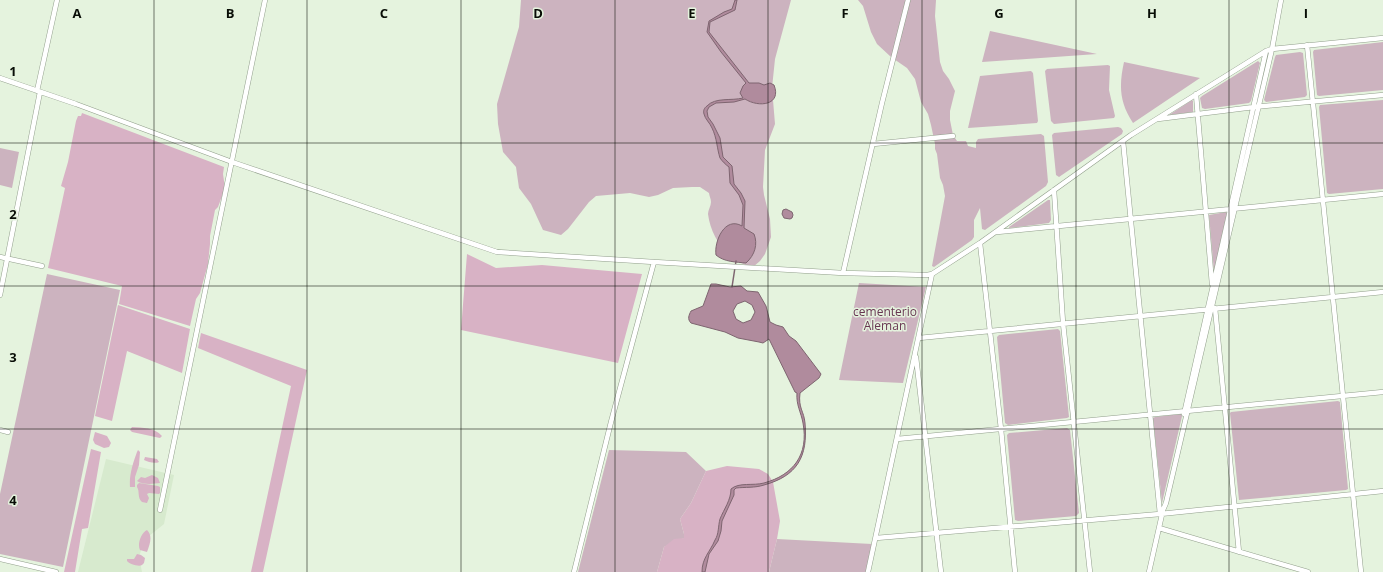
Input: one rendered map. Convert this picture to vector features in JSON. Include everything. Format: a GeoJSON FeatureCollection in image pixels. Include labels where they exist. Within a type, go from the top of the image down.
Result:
{"type":"FeatureCollection","features":[{"type":"Feature","properties":{"kind":"street"},"geometry":{"type":"LineString","coordinates":[[0,294],[57,0]]}},
{"type":"Feature","properties":{"kind":"street"},"geometry":{"type":"LineString","coordinates":[[160,510],[265,0]]}},
{"type":"Feature","properties":{"kind":"street"},"geometry":{"type":"LineString","coordinates":[[843,273],[908,0]]}},
{"type":"Feature","properties":{"kind":"street"},"geometry":{"type":"LineString","coordinates":[[1149,572],[1186,411],[1212,309],[1233,208],[1256,107],[1272,49],[1282,0]]}},
{"type":"Feature","properties":{"kind":"street"},"geometry":{"type":"LineString","coordinates":[[0,78],[232,162],[497,252],[843,273],[927,275],[932,274],[995,233],[1123,141],[1266,51],[1307,45],[1383,38]]}},
{"type":"Feature","properties":{"kind":"street"},"geometry":{"type":"LineString","coordinates":[[1307,45],[1361,572]]}},
{"type":"Feature","properties":{"kind":"street"},"geometry":{"type":"LineString","coordinates":[[1256,107],[1266,51]]}},
{"type":"Feature","properties":{"kind":"street"},"geometry":{"type":"LineString","coordinates":[[1196,94],[1212,289],[1212,309],[1225,407],[1239,552]]}},
{"type":"Feature","properties":{"kind":"street"},"geometry":{"type":"LineString","coordinates":[[1156,120],[1256,107],[1383,94]]}},
{"type":"Feature","properties":{"kind":"street"},"geometry":{"type":"LineString","coordinates":[[873,144],[953,136]]}},
{"type":"Feature","properties":{"kind":"street"},"geometry":{"type":"LineString","coordinates":[[1123,141],[1150,414],[1162,512]]}},
{"type":"Feature","properties":{"kind":"street"},"geometry":{"type":"LineString","coordinates":[[1054,190],[1063,323],[1090,572]]}},
{"type":"Feature","properties":{"kind":"street"},"geometry":{"type":"LineString","coordinates":[[995,233],[1383,194]]}},
{"type":"Feature","properties":{"kind":"street"},"geometry":{"type":"LineString","coordinates":[[1212,289],[1233,208]]}},
{"type":"Feature","properties":{"kind":"street"},"geometry":{"type":"LineString","coordinates":[[980,243],[1001,429],[1015,572]]}},
{"type":"Feature","properties":{"kind":"street"},"geometry":{"type":"LineString","coordinates":[[0,257],[42,266]]}},
{"type":"Feature","properties":{"kind":"street"},"geometry":{"type":"LineString","coordinates":[[574,572],[611,422],[654,262]]}},
{"type":"Feature","properties":{"kind":"street"},"geometry":{"type":"LineString","coordinates":[[868,572],[932,274]]}},
{"type":"Feature","properties":{"kind":"street"},"geometry":{"type":"LineString","coordinates":[[919,338],[1383,292]]}},
{"type":"Feature","properties":{"kind":"street"},"geometry":{"type":"LineString","coordinates":[[915,354],[941,572]]}},
{"type":"Feature","properties":{"kind":"street"},"geometry":{"type":"LineString","coordinates":[[897,439],[1383,392]]}},
{"type":"Feature","properties":{"kind":"street"},"geometry":{"type":"LineString","coordinates":[[0,430],[8,432]]}},
{"type":"Feature","properties":{"kind":"street"},"geometry":{"type":"LineString","coordinates":[[876,538],[1084,520],[1383,491]]}},
{"type":"Feature","properties":{"kind":"street"},"geometry":{"type":"LineString","coordinates":[[1159,528],[1308,572]]}},
{"type":"Feature","properties":{"kind":"street"},"geometry":{"type":"LineString","coordinates":[[0,559],[56,572]]}},
{"type":"Feature","properties":{"kind":"shaded area"},"geometry":{"type":"Polygon","coordinates":[[[735,0],[737,0],[735,10],[710,22],[709,32],[749,83],[759,83],[764,85],[770,83],[774,85],[776,92],[775,97],[768,103],[762,104],[745,99],[734,102],[716,103],[709,107],[707,111],[708,117],[720,138],[723,157],[732,166],[734,184],[745,201],[744,228],[754,234],[756,245],[754,253],[746,263],[726,260],[716,255],[719,237],[726,227],[730,224],[742,226],[743,205],[739,195],[730,183],[729,167],[720,158],[714,132],[705,118],[704,112],[704,109],[714,101],[743,98],[740,93],[746,83],[707,32],[709,21],[732,9],[735,0]]]}},
{"type":"Feature","properties":{"kind":"shaded area"},"geometry":{"type":"Polygon","coordinates":[[[82,113],[224,167],[223,174],[225,188],[218,207],[215,210],[210,236],[208,264],[200,293],[196,299],[190,326],[119,304],[122,286],[48,268],[65,188],[61,186],[68,162],[76,121],[78,116],[81,116],[82,113]]]}},
{"type":"Feature","properties":{"kind":"shaded area"},"geometry":{"type":"Polygon","coordinates":[[[786,209],[792,212],[792,218],[784,218],[782,214],[783,210],[786,209]]]}},
{"type":"Feature","properties":{"kind":"shaded area"},"geometry":{"type":"Polygon","coordinates":[[[467,254],[496,268],[542,265],[642,274],[618,363],[461,330],[467,254]]]}},
{"type":"Feature","properties":{"kind":"shaded area"},"geometry":{"type":"Polygon","coordinates":[[[711,284],[730,287],[741,286],[747,291],[758,292],[766,306],[770,322],[783,327],[789,336],[796,341],[821,374],[819,378],[800,393],[800,406],[805,423],[805,435],[804,446],[802,455],[798,463],[785,476],[775,481],[761,486],[736,488],[734,490],[734,495],[722,521],[718,541],[709,554],[705,572],[702,572],[703,563],[718,533],[720,519],[729,501],[731,489],[742,485],[764,483],[783,475],[791,469],[801,454],[804,445],[804,434],[803,423],[797,401],[797,393],[795,392],[769,339],[763,343],[738,338],[725,332],[691,323],[689,316],[691,311],[703,306],[711,284]],[[745,301],[737,304],[733,311],[736,319],[743,323],[751,320],[755,312],[752,305],[745,301]]]}},
{"type":"Feature","properties":{"kind":"shaded area"},"geometry":{"type":"Polygon","coordinates":[[[118,305],[190,329],[182,373],[127,351],[112,421],[95,416],[118,305]]]}},
{"type":"Feature","properties":{"kind":"shaded area"},"geometry":{"type":"Polygon","coordinates":[[[201,333],[307,370],[263,572],[251,572],[291,386],[198,348],[201,333]]]}},
{"type":"Feature","properties":{"kind":"shaded area"},"geometry":{"type":"Polygon","coordinates":[[[132,427],[152,429],[162,436],[160,438],[132,432],[130,430],[132,427]]]}},
{"type":"Feature","properties":{"kind":"shaded area"},"geometry":{"type":"Polygon","coordinates":[[[95,432],[107,436],[111,443],[109,447],[104,448],[95,444],[93,440],[95,432]]]}},
{"type":"Feature","properties":{"kind":"shaded area"},"geometry":{"type":"Polygon","coordinates":[[[91,449],[101,452],[88,528],[82,529],[75,572],[64,572],[91,449]]]}},
{"type":"Feature","properties":{"kind":"shaded area"},"geometry":{"type":"Polygon","coordinates":[[[138,450],[140,452],[139,465],[135,477],[135,487],[130,487],[130,478],[138,450]]]}},
{"type":"Feature","properties":{"kind":"shaded area"},"geometry":{"type":"Polygon","coordinates":[[[145,457],[157,459],[159,462],[154,463],[144,460],[145,457]]]}},
{"type":"Feature","properties":{"kind":"shaded area"},"geometry":{"type":"Polygon","coordinates":[[[106,459],[174,475],[164,524],[144,540],[139,557],[142,572],[78,572],[106,459]]]}},
{"type":"Feature","properties":{"kind":"shaded area"},"geometry":{"type":"Polygon","coordinates":[[[727,466],[759,469],[768,474],[773,482],[780,521],[769,572],[657,572],[664,547],[674,539],[684,538],[680,519],[691,503],[706,471],[727,466]]]}},
{"type":"Feature","properties":{"kind":"shaded area"},"geometry":{"type":"Polygon","coordinates":[[[152,475],[158,478],[160,483],[145,484],[137,481],[141,477],[145,478],[152,475]]]}},
{"type":"Feature","properties":{"kind":"shaded area"},"geometry":{"type":"Polygon","coordinates":[[[139,483],[158,486],[160,487],[160,493],[147,494],[149,498],[147,503],[142,502],[137,487],[139,483]]]}},
{"type":"Feature","properties":{"kind":"shaded area"},"geometry":{"type":"Polygon","coordinates":[[[147,530],[150,535],[150,543],[147,552],[140,550],[139,542],[141,536],[147,530]]]}},
{"type":"Feature","properties":{"kind":"shaded area"},"geometry":{"type":"Polygon","coordinates":[[[137,554],[145,558],[142,565],[134,565],[127,561],[127,559],[134,559],[137,554]]]}},
{"type":"Feature","properties":{"kind":"green space"},"geometry":{"type":"Polygon","coordinates":[[[521,0],[791,0],[775,59],[772,88],[775,124],[765,150],[763,187],[770,219],[771,237],[765,254],[760,261],[753,267],[744,264],[736,260],[722,248],[710,223],[708,214],[711,202],[709,193],[700,187],[673,188],[658,195],[649,197],[630,193],[596,196],[589,202],[568,229],[561,235],[543,230],[531,204],[519,188],[516,167],[503,152],[498,124],[497,104],[519,27],[521,0]]]}},
{"type":"Feature","properties":{"kind":"green space"},"geometry":{"type":"Polygon","coordinates":[[[858,0],[936,0],[935,16],[940,62],[943,71],[955,91],[950,111],[950,120],[953,135],[957,141],[966,141],[968,146],[976,148],[976,142],[978,139],[1041,134],[1044,136],[1048,182],[1046,186],[985,230],[982,229],[980,208],[974,220],[974,237],[972,240],[934,267],[932,266],[945,196],[940,178],[937,154],[928,114],[921,102],[915,79],[907,68],[891,57],[877,44],[871,32],[863,6],[858,0]]]}},
{"type":"Feature","properties":{"kind":"green space"},"geometry":{"type":"Polygon","coordinates":[[[990,31],[1097,54],[982,62],[990,31]]]}},
{"type":"Feature","properties":{"kind":"green space"},"geometry":{"type":"Polygon","coordinates":[[[1383,42],[1383,90],[1317,95],[1314,50],[1383,42]]]}},
{"type":"Feature","properties":{"kind":"green space"},"geometry":{"type":"Polygon","coordinates":[[[1300,52],[1303,53],[1307,95],[1305,97],[1266,102],[1264,100],[1276,55],[1300,52]]]}},
{"type":"Feature","properties":{"kind":"green space"},"geometry":{"type":"Polygon","coordinates":[[[1258,61],[1260,63],[1251,101],[1249,103],[1205,109],[1202,108],[1200,98],[1202,96],[1258,61]]]}},
{"type":"Feature","properties":{"kind":"green space"},"geometry":{"type":"Polygon","coordinates":[[[1124,62],[1200,78],[1133,123],[1125,108],[1121,93],[1121,78],[1124,62]]]}},
{"type":"Feature","properties":{"kind":"green space"},"geometry":{"type":"Polygon","coordinates":[[[1110,66],[1109,90],[1115,116],[1114,118],[1054,124],[1051,121],[1045,71],[1047,69],[1110,66]]]}},
{"type":"Feature","properties":{"kind":"green space"},"geometry":{"type":"Polygon","coordinates":[[[1031,71],[1033,73],[1037,123],[968,128],[980,76],[1031,71]]]}},
{"type":"Feature","properties":{"kind":"green space"},"geometry":{"type":"Polygon","coordinates":[[[1192,100],[1193,112],[1169,115],[1192,100]]]}},
{"type":"Feature","properties":{"kind":"green space"},"geometry":{"type":"Polygon","coordinates":[[[1383,100],[1383,189],[1327,193],[1320,105],[1383,100]]]}},
{"type":"Feature","properties":{"kind":"green space"},"geometry":{"type":"Polygon","coordinates":[[[1118,127],[1123,131],[1122,134],[1059,177],[1056,175],[1052,135],[1054,133],[1118,127]]]}},
{"type":"Feature","properties":{"kind":"green space"},"geometry":{"type":"Polygon","coordinates":[[[0,148],[19,152],[12,188],[0,185],[0,148]]]}},
{"type":"Feature","properties":{"kind":"green space"},"geometry":{"type":"Polygon","coordinates":[[[1050,200],[1051,220],[1049,223],[1009,228],[1009,227],[1050,200]]]}},
{"type":"Feature","properties":{"kind":"green space"},"geometry":{"type":"Polygon","coordinates":[[[1227,213],[1214,272],[1209,215],[1227,213]]]}},
{"type":"Feature","properties":{"kind":"green space"},"geometry":{"type":"Polygon","coordinates":[[[47,274],[120,290],[63,567],[0,554],[0,494],[47,274]]]}},
{"type":"Feature","properties":{"kind":"green space","name":"cementerio Aleman"},"geometry":{"type":"Polygon","coordinates":[[[859,283],[926,287],[903,383],[839,380],[859,283]]]}},
{"type":"Feature","properties":{"kind":"green space"},"geometry":{"type":"Polygon","coordinates":[[[1058,329],[1060,331],[1069,417],[1008,425],[1005,423],[997,337],[999,335],[1058,329]]]}},
{"type":"Feature","properties":{"kind":"green space"},"geometry":{"type":"Polygon","coordinates":[[[1340,402],[1348,489],[1239,500],[1231,412],[1340,402]]]}},
{"type":"Feature","properties":{"kind":"green space"},"geometry":{"type":"Polygon","coordinates":[[[1181,414],[1182,416],[1162,503],[1153,418],[1181,414]]]}},
{"type":"Feature","properties":{"kind":"green space"},"geometry":{"type":"Polygon","coordinates":[[[1067,428],[1070,430],[1079,513],[1076,516],[1015,520],[1007,435],[1009,433],[1067,428]]]}},
{"type":"Feature","properties":{"kind":"green space"},"geometry":{"type":"Polygon","coordinates":[[[609,450],[686,452],[706,471],[691,503],[680,519],[684,538],[664,547],[657,572],[578,572],[609,450]]]}},
{"type":"Feature","properties":{"kind":"green space"},"geometry":{"type":"Polygon","coordinates":[[[777,539],[872,544],[866,572],[769,572],[777,539]]]}},
{"type":"Feature","properties":{"kind":"waterway"},"geometry":{"type":"LineString","coordinates":[[732,287],[736,261]]}}]}
